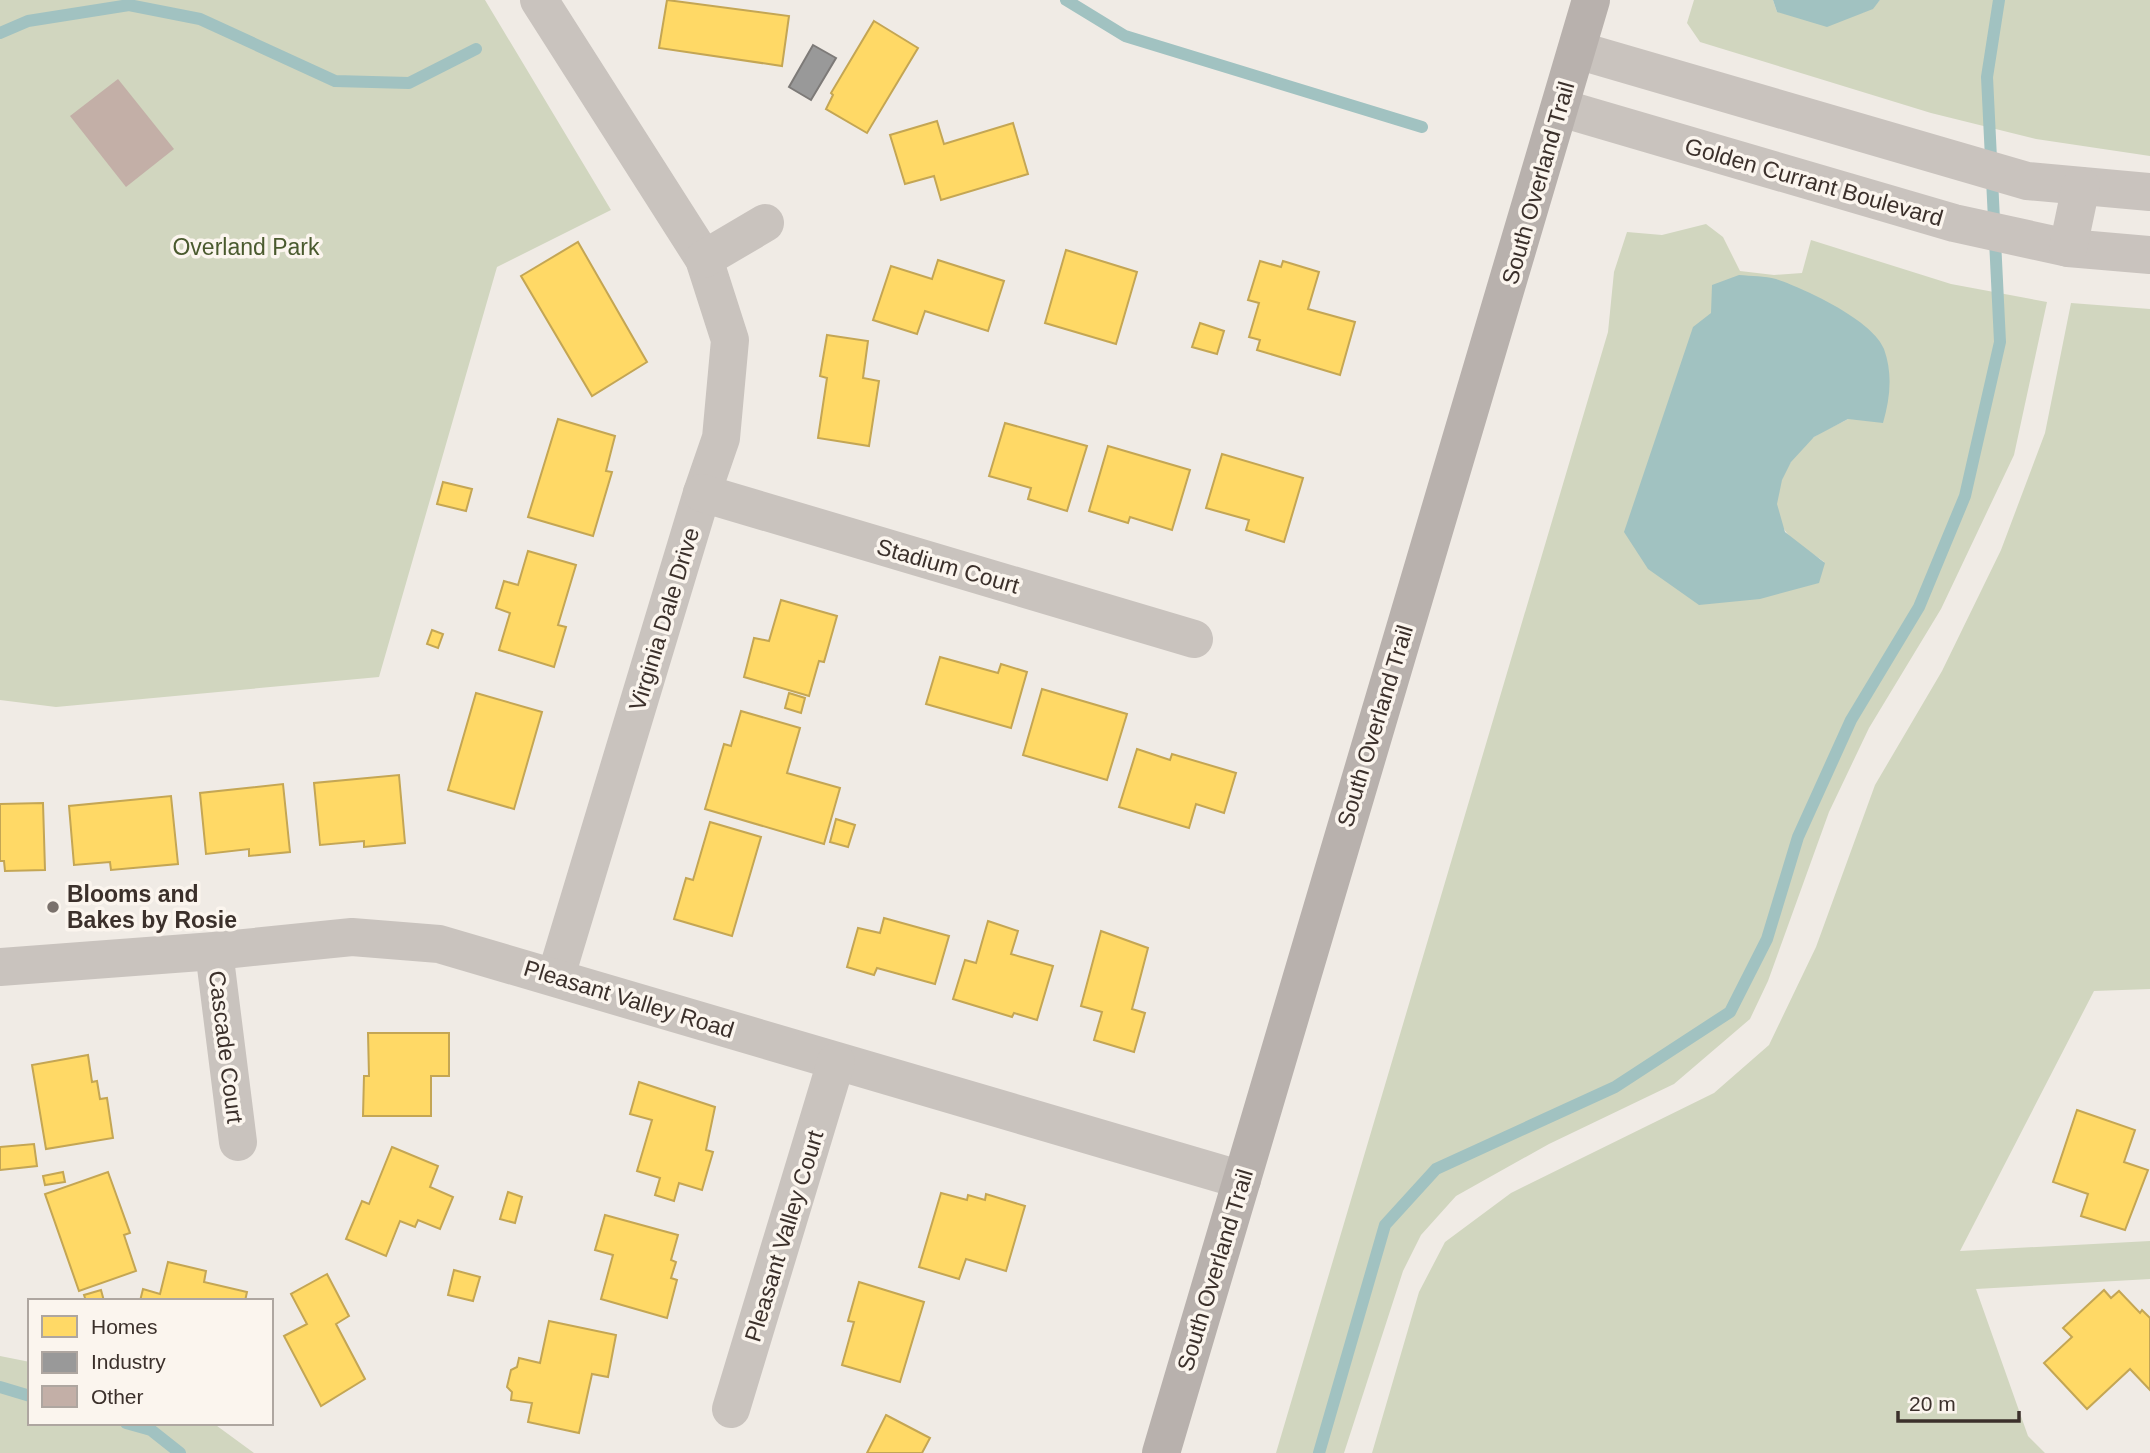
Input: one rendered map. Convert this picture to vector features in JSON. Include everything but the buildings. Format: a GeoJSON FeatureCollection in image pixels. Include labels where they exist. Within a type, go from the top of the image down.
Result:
{"type":"FeatureCollection","features":[{"type":"Feature","properties":{"kind":"main road","name":"South Overland Trail"},"geometry":{"type":"LineString","coordinates":[[1161,1453],[1591,0]]}},
{"type":"Feature","properties":{"kind":"street","name":"Virginia Dale Drive"},"geometry":{"type":"LineString","coordinates":[[539,0],[704,259],[730,340],[721,438],[556,976]]}},
{"type":"Feature","properties":{"kind":"street"},"geometry":{"type":"LineString","coordinates":[[1577,50],[2027,181],[2150,192]]}},
{"type":"Feature","properties":{"kind":"street","name":"Golden Currant Boulevard"},"geometry":{"type":"LineString","coordinates":[[1561,108],[1954,223],[2068,248],[2150,255]]}},
{"type":"Feature","properties":{"kind":"street"},"geometry":{"type":"LineString","coordinates":[[2068,248],[2081,186]]}},
{"type":"Feature","properties":{"kind":"street"},"geometry":{"type":"LineString","coordinates":[[704,259],[765,223]]}},
{"type":"Feature","properties":{"kind":"street","name":"Stadium Court"},"geometry":{"type":"LineString","coordinates":[[702,493],[1194,639]]}},
{"type":"Feature","properties":{"kind":"street","name":"Pleasant Valley Road"},"geometry":{"type":"LineString","coordinates":[[0,967],[214,951],[352,937],[439,944],[556,976],[836,1062],[1242,1180]]}},
{"type":"Feature","properties":{"kind":"street","name":"Cascade Court"},"geometry":{"type":"LineString","coordinates":[[214,951],[238,1142]]}},
{"type":"Feature","properties":{"kind":"street","name":"Pleasant Valley Court"},"geometry":{"type":"LineString","coordinates":[[731,1409],[836,1062]]}},
{"type":"Feature","properties":{"kind":"green space","name":"Overland Park"},"geometry":{"type":"Polygon","coordinates":[[[0,0],[485,0],[611,210],[497,267],[379,677],[56,707],[0,700],[0,0]]]}},
{"type":"Feature","properties":{"kind":"green space"},"geometry":{"type":"Polygon","coordinates":[[[1694,0],[1773,0],[1777,12],[1847,16],[1871,8],[1880,0],[2150,0],[2150,156],[2036,139],[1931,113],[1700,42],[1687,23],[1694,0]]]}},
{"type":"Feature","properties":{"kind":"green space"},"geometry":{"type":"Polygon","coordinates":[[[1706,224],[1723,237],[1740,271],[1774,275],[1802,273],[1811,240],[1951,284],[2047,302],[2014,455],[1941,609],[1869,728],[1829,812],[1768,981],[1750,1019],[1674,1084],[1549,1144],[1456,1196],[1421,1235],[1403,1271],[1344,1453],[1276,1453],[1608,332],[1614,272],[1627,232],[1662,235],[1706,224]],[[1711,313],[1648,569],[1824,562],[1786,532],[1777,507],[1778,494],[1788,467],[1804,445],[1818,434],[1848,419],[1711,313]]]}},
{"type":"Feature","properties":{"kind":"green space"},"geometry":{"type":"Polygon","coordinates":[[[2071,303],[2150,309],[2150,989],[2094,991],[1960,1251],[2150,1241],[2150,1279],[1976,1289],[2028,1436],[2045,1453],[1372,1453],[1419,1292],[1445,1242],[1511,1193],[1714,1093],[1769,1045],[1816,947],[1875,785],[1942,671],[2001,550],[2045,433],[2071,303]]]}},
{"type":"Feature","properties":{"kind":"green space"},"geometry":{"type":"Polygon","coordinates":[[[0,1356],[28,1362],[28,1425],[216,1425],[254,1453],[0,1453],[0,1356]]]}},
{"type":"Feature","properties":{"kind":"water"},"geometry":{"type":"Polygon","coordinates":[[[1773,0],[1880,0],[1873,9],[1827,27],[1777,12],[1773,0]]]}},
{"type":"Feature","properties":{"kind":"water"},"geometry":{"type":"Polygon","coordinates":[[[1739,275],[1772,278],[1788,283],[1837,307],[1867,328],[1878,338],[1884,349],[1889,368],[1889,396],[1883,423],[1848,419],[1814,437],[1791,462],[1782,480],[1777,504],[1785,532],[1825,563],[1819,583],[1760,599],[1699,605],[1648,569],[1624,532],[1693,327],[1711,313],[1712,285],[1739,275]]]}},
{"type":"Feature","properties":{"kind":"waterway"},"geometry":{"type":"LineString","coordinates":[[1066,0],[1125,36],[1422,127]]}},
{"type":"Feature","properties":{"kind":"waterway"},"geometry":{"type":"LineString","coordinates":[[1319,1453],[1385,1225],[1436,1169],[1615,1087],[1730,1012],[1767,939],[1798,837],[1851,720],[1919,607],[1965,496],[2000,342],[1987,77],[1999,0]]}},
{"type":"Feature","properties":{"kind":"waterway"},"geometry":{"type":"LineString","coordinates":[[0,33],[28,21],[129,5],[200,19],[335,81],[409,83],[476,49]]}},
{"type":"Feature","properties":{"kind":"waterway"},"geometry":{"type":"LineString","coordinates":[[0,1387],[28,1395]]}},
{"type":"Feature","properties":{"kind":"waterway"},"geometry":{"type":"LineString","coordinates":[[133,1425],[151,1430],[180,1453]]}},
{"type":"Feature","properties":{"kind":"place","name":"Blooms and Bakes by Rosie"},"geometry":{"type":"Point","coordinates":[53,907]}}]}
